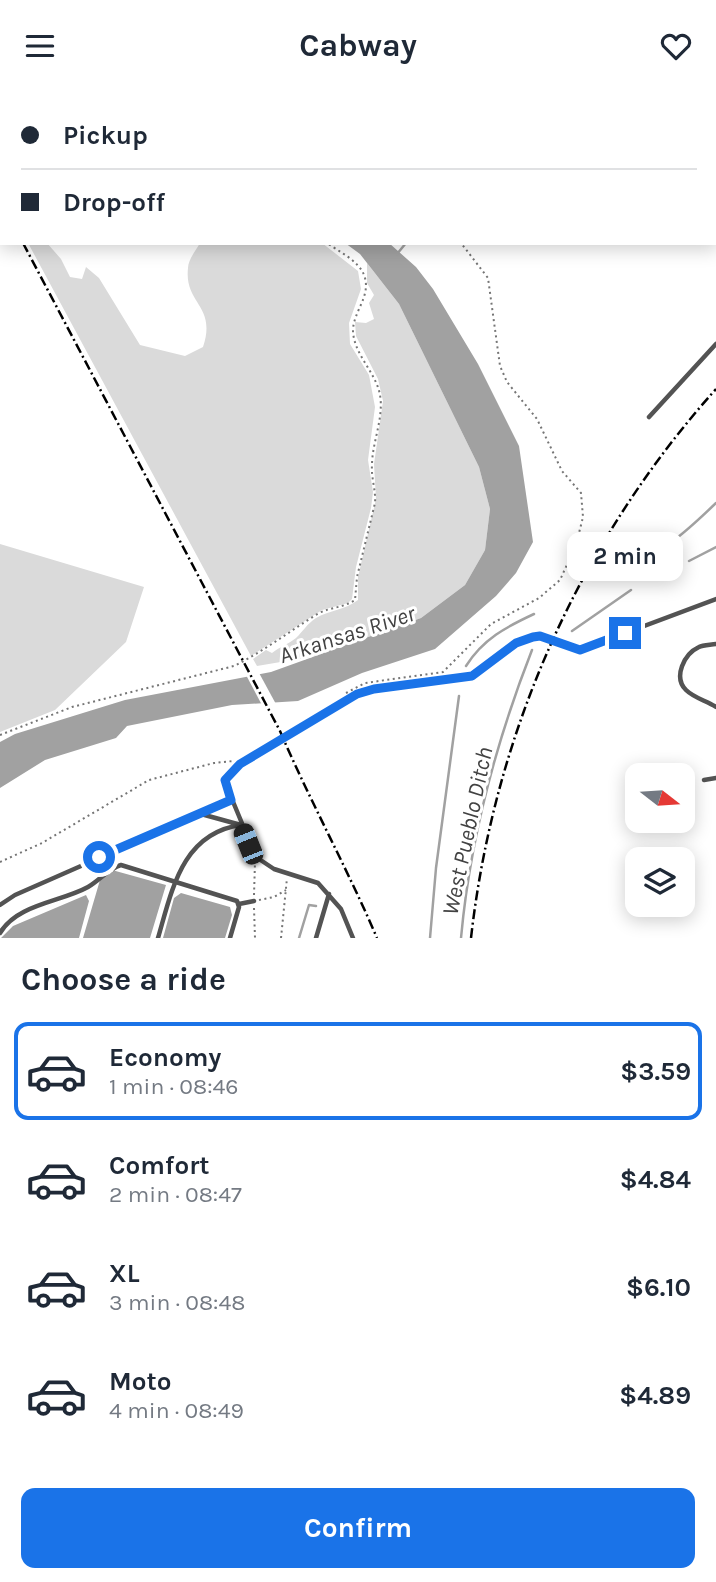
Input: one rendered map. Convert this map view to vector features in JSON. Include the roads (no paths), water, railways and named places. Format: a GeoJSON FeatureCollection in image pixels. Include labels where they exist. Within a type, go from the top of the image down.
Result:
{"type":"FeatureCollection","features":[{"type":"Feature","properties":{"kind":"lane"},"geometry":{"type":"LineString","coordinates":[[649,417],[716,344]]}},
{"type":"Feature","properties":{"kind":"lane"},"geometry":{"type":"LineString","coordinates":[[353,938],[341,909],[318,883],[274,869],[256,857],[225,780],[240,764],[357,694],[374,689],[472,676],[516,643],[533,637],[540,636],[580,650],[716,599]]}},
{"type":"Feature","properties":{"kind":"lane"},"geometry":{"type":"LineString","coordinates":[[716,644],[699,647],[684,658],[680,673],[681,684],[688,692],[716,707]]}},
{"type":"Feature","properties":{"kind":"lane"},"geometry":{"type":"LineString","coordinates":[[704,780],[716,778]]}},
{"type":"Feature","properties":{"kind":"lane"},"geometry":{"type":"LineString","coordinates":[[0,905],[63,874],[231,800]]}},
{"type":"Feature","properties":{"kind":"lane"},"geometry":{"type":"LineString","coordinates":[[200,814],[241,825]]}},
{"type":"Feature","properties":{"kind":"lane"},"geometry":{"type":"LineString","coordinates":[[158,938],[180,867],[197,845],[219,830],[241,825]]}},
{"type":"Feature","properties":{"kind":"lane"},"geometry":{"type":"LineString","coordinates":[[0,933],[16,916],[87,888],[113,868],[130,867],[232,898],[239,904]]}},
{"type":"Feature","properties":{"kind":"lane"},"geometry":{"type":"LineString","coordinates":[[316,938],[329,894]]}},
{"type":"Feature","properties":{"kind":"lane"},"geometry":{"type":"LineString","coordinates":[[239,904],[254,901]]}},
{"type":"Feature","properties":{"kind":"lane"},"geometry":{"type":"LineString","coordinates":[[230,938],[239,904]]}},
{"type":"Feature","properties":{"kind":"waterway"},"geometry":{"type":"LineString","coordinates":[[397,254],[404,245]]}},
{"type":"Feature","properties":{"kind":"waterway"},"geometry":{"type":"LineString","coordinates":[[620,565],[660,549],[683,533],[716,503]]}},
{"type":"Feature","properties":{"kind":"waterway","name":"West Pueblo Ditch"},"geometry":{"type":"LineString","coordinates":[[689,561],[716,547]]}},
{"type":"Feature","properties":{"kind":"waterway","name":"West Pueblo Ditch"},"geometry":{"type":"LineString","coordinates":[[572,631],[631,590]]}},
{"type":"Feature","properties":{"kind":"waterway"},"geometry":{"type":"LineString","coordinates":[[466,666],[480,648],[496,635],[534,614]]}},
{"type":"Feature","properties":{"kind":"waterway","name":"West Pueblo Ditch"},"geometry":{"type":"LineString","coordinates":[[461,938],[471,864],[486,791],[532,650]]}},
{"type":"Feature","properties":{"kind":"waterway"},"geometry":{"type":"LineString","coordinates":[[430,938],[436,868],[459,696]]}},
{"type":"Feature","properties":{"kind":"waterway"},"geometry":{"type":"LineString","coordinates":[[299,938],[309,905],[316,906]]}},
{"type":"Feature","properties":{"kind":"railway"},"geometry":{"type":"LineString","coordinates":[[24,245],[280,731],[377,938]]}},
{"type":"Feature","properties":{"kind":"railway"},"geometry":{"type":"LineString","coordinates":[[471,938],[483,862],[500,788],[523,715],[551,644],[584,576],[623,511],[667,448],[716,389]]}},
{"type":"Feature","properties":{"kind":"water label","name":"Arkansas River"},"geometry":{"type":"Point","coordinates":[347,634]}}]}
